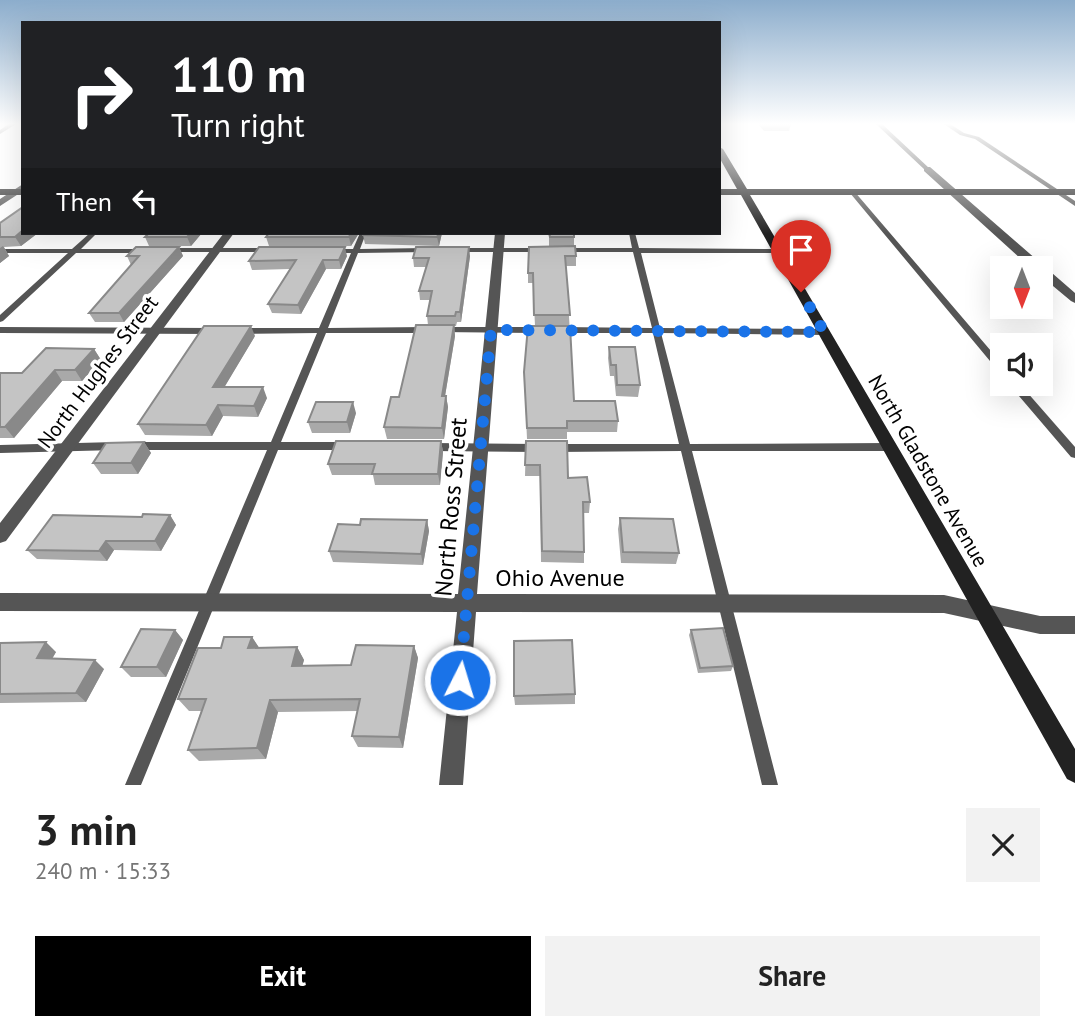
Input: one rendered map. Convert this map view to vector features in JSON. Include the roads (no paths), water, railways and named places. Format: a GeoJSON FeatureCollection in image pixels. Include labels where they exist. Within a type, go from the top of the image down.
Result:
{"type":"FeatureCollection","features":[{"type":"Feature","properties":{"kind":"street","name":"North Gladstone Avenue"},"geometry":{"type":"LineString","coordinates":[[726,161],[1075,771]]}},
{"type":"Feature","properties":{"kind":"street"},"geometry":{"type":"LineString","coordinates":[[927,169],[1025,256]]}},
{"type":"Feature","properties":{"kind":"street"},"geometry":{"type":"LineString","coordinates":[[0,192],[20,191]]}},
{"type":"Feature","properties":{"kind":"street"},"geometry":{"type":"LineString","coordinates":[[0,203],[20,191]]}},
{"type":"Feature","properties":{"kind":"street"},"geometry":{"type":"LineString","coordinates":[[721,192],[1075,192]]}},
{"type":"Feature","properties":{"kind":"street","name":"North Hughes Street"},"geometry":{"type":"LineString","coordinates":[[0,536],[227,235]]}},
{"type":"Feature","properties":{"kind":"street","name":"North Ross Street"},"geometry":{"type":"LineString","coordinates":[[452,785],[499,241]]}},
{"type":"Feature","properties":{"kind":"street"},"geometry":{"type":"LineString","coordinates":[[1054,281],[1075,299]]}},
{"type":"Feature","properties":{"kind":"street","name":"Ohio Avenue"},"geometry":{"type":"LineString","coordinates":[[0,602],[944,604],[1040,625],[1075,625]]}},
{"type":"Feature","properties":{"kind":"lane"},"geometry":{"type":"LineString","coordinates":[[918,161],[927,169]]}},
{"type":"Feature","properties":{"kind":"lane"},"geometry":{"type":"LineString","coordinates":[[1011,161],[1075,204]]}},
{"type":"Feature","properties":{"kind":"lane"},"geometry":{"type":"LineString","coordinates":[[852,192],[990,357]]}},
{"type":"Feature","properties":{"kind":"lane"},"geometry":{"type":"LineString","coordinates":[[0,319],[92,235]]}},
{"type":"Feature","properties":{"kind":"lane"},"geometry":{"type":"LineString","coordinates":[[133,785],[362,235]]}},
{"type":"Feature","properties":{"kind":"lane"},"geometry":{"type":"LineString","coordinates":[[633,235],[770,785]]}},
{"type":"Feature","properties":{"kind":"lane"},"geometry":{"type":"LineString","coordinates":[[447,250],[499,241],[637,250],[777,251]]}},
{"type":"Feature","properties":{"kind":"lane"},"geometry":{"type":"LineString","coordinates":[[164,250],[280,250]]}},
{"type":"Feature","properties":{"kind":"lane"},"geometry":{"type":"LineString","coordinates":[[318,250],[434,250]]}},
{"type":"Feature","properties":{"kind":"lane"},"geometry":{"type":"LineString","coordinates":[[0,251],[152,251]]}},
{"type":"Feature","properties":{"kind":"lane"},"geometry":{"type":"LineString","coordinates":[[0,330],[224,331]]}},
{"type":"Feature","properties":{"kind":"lane"},"geometry":{"type":"LineString","coordinates":[[238,331],[824,332]]}},
{"type":"Feature","properties":{"kind":"lane"},"geometry":{"type":"LineString","coordinates":[[1024,396],[1075,454]]}},
{"type":"Feature","properties":{"kind":"lane"},"geometry":{"type":"LineString","coordinates":[[0,449],[68,446],[355,446]]}},
{"type":"Feature","properties":{"kind":"lane"},"geometry":{"type":"LineString","coordinates":[[424,447],[890,447]]}}]}
